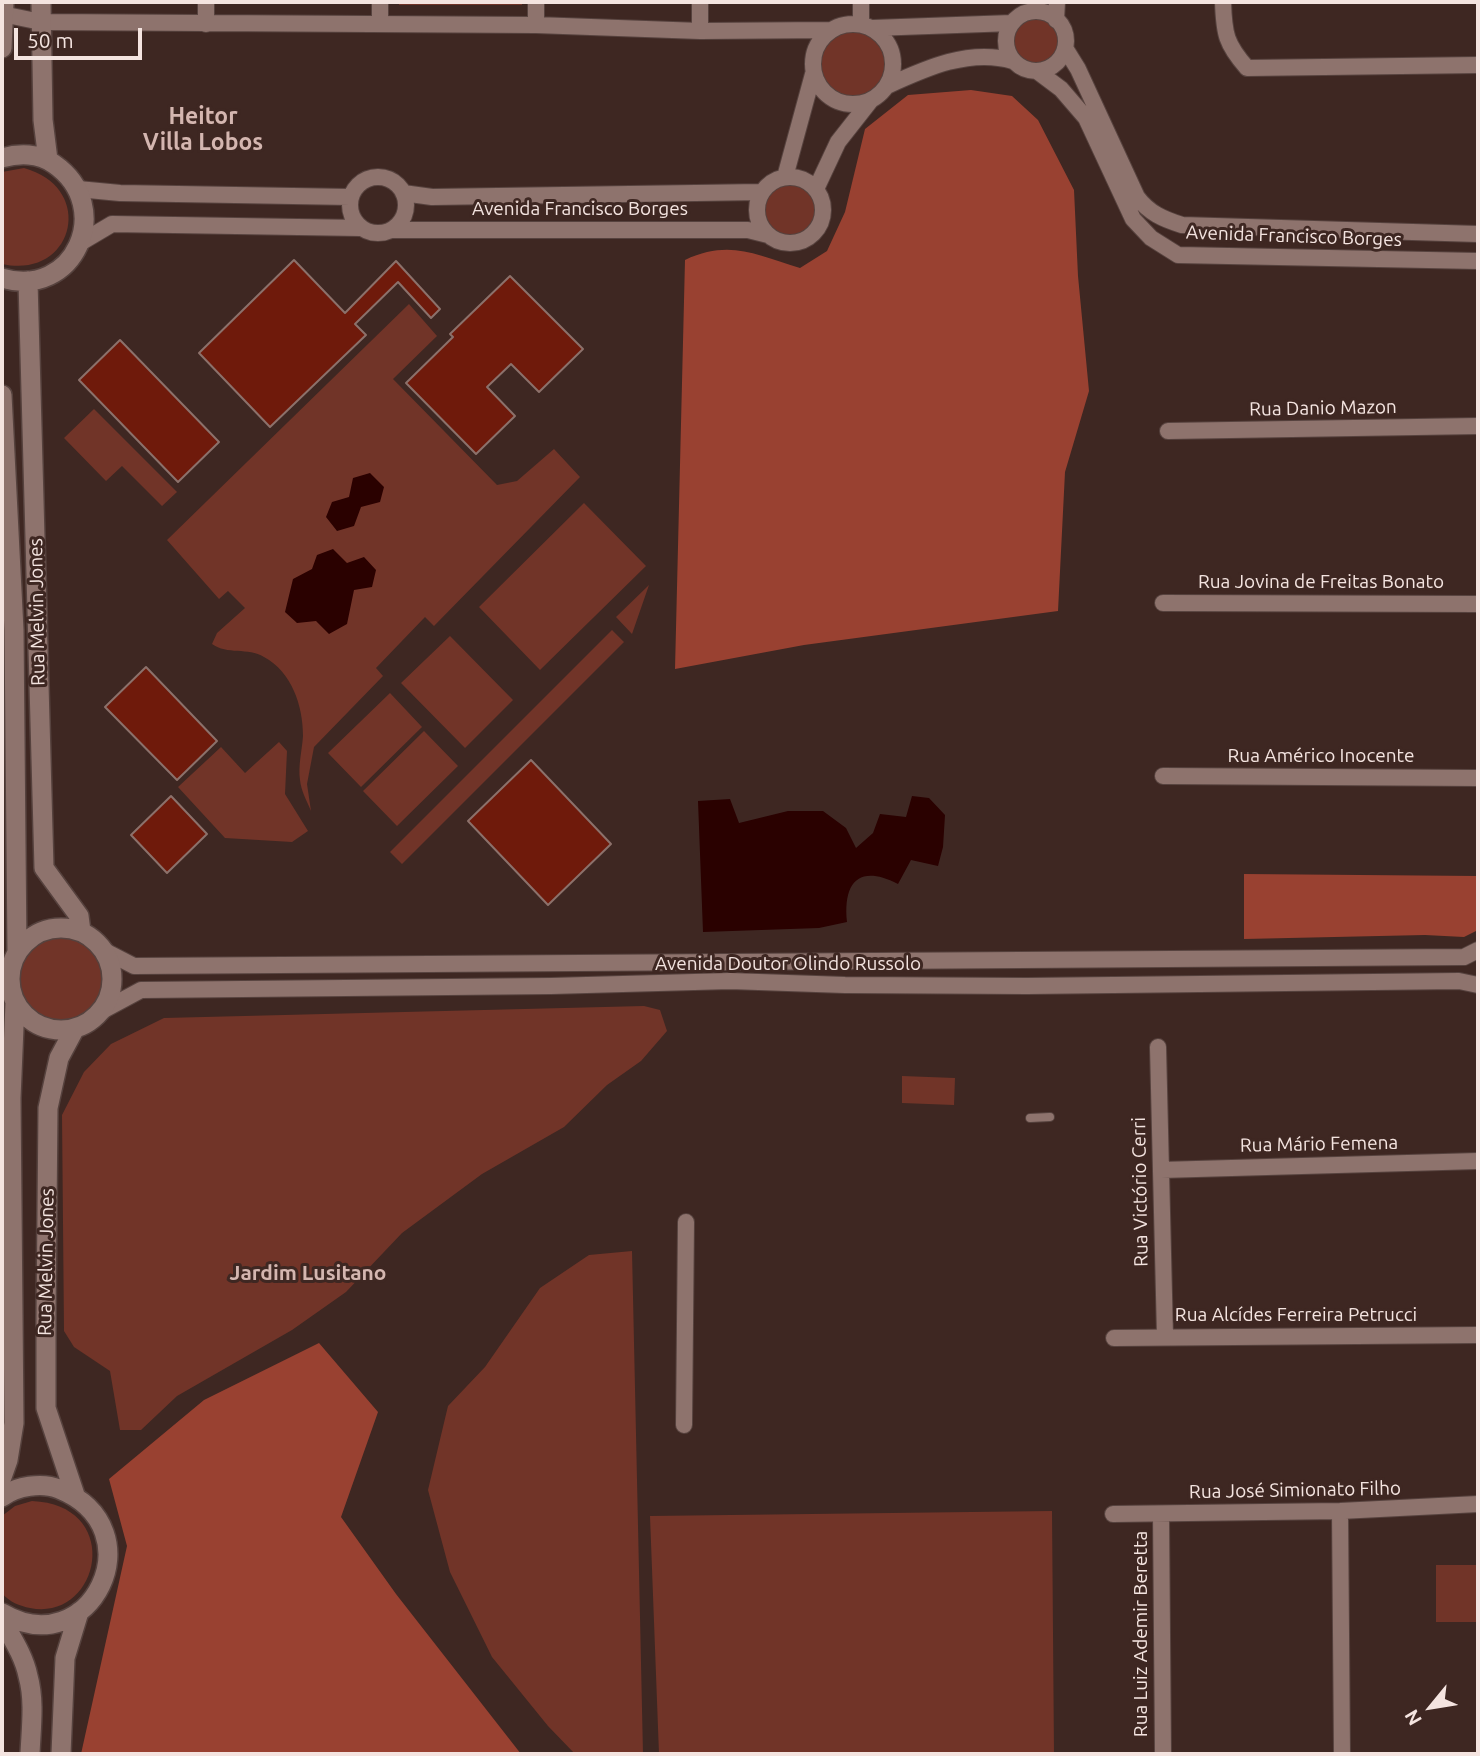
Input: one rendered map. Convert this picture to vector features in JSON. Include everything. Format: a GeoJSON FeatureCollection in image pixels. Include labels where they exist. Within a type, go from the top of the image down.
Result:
{"type":"FeatureCollection","features":[{"type":"Feature","properties":{"kind":"street"},"geometry":{"type":"LineString","coordinates":[[41,2],[43,120],[48,160]]}},
{"type":"Feature","properties":{"kind":"street"},"geometry":{"type":"LineString","coordinates":[[206,2],[206,24]]}},
{"type":"Feature","properties":{"kind":"street"},"geometry":{"type":"LineString","coordinates":[[380,2],[380,24]]}},
{"type":"Feature","properties":{"kind":"street"},"geometry":{"type":"LineString","coordinates":[[536,2],[536,26]]}},
{"type":"Feature","properties":{"kind":"street"},"geometry":{"type":"LineString","coordinates":[[700,2],[700,31]]}},
{"type":"Feature","properties":{"kind":"street"},"geometry":{"type":"LineString","coordinates":[[861,2],[867,26],[883,37],[891,48],[892,74],[887,86]]}},
{"type":"Feature","properties":{"kind":"street"},"geometry":{"type":"LineString","coordinates":[[1056,20],[1057,2]]}},
{"type":"Feature","properties":{"kind":"street"},"geometry":{"type":"LineString","coordinates":[[1223,2],[1224,32],[1231,50],[1248,68],[1478,65]]}},
{"type":"Feature","properties":{"kind":"street"},"geometry":{"type":"LineString","coordinates":[[2,48],[3,10],[40,22],[536,26],[700,31],[830,30],[850,23],[867,26],[1041,12],[1056,20],[1062,28],[1065,48],[1061,58],[1054,65],[1037,71],[1020,67],[1013,61],[995,55],[962,59],[924,69],[887,86],[871,100],[838,142],[816,189]]}},
{"type":"Feature","properties":{"kind":"street"},"geometry":{"type":"LineString","coordinates":[[1013,61],[1006,42],[1021,13]]}},
{"type":"Feature","properties":{"kind":"street"},"geometry":{"type":"LineString","coordinates":[[785,177],[813,74],[815,49],[821,38],[830,30]]}},
{"type":"Feature","properties":{"kind":"street","name":"Avenida Francisco Borges"},"geometry":{"type":"LineString","coordinates":[[1065,48],[1078,69],[1119,173],[1133,219],[1151,238],[1178,255],[1478,261]]}},
{"type":"Feature","properties":{"kind":"street","name":"Avenida Francisco Borges"},"geometry":{"type":"LineString","coordinates":[[1037,71],[1061,89],[1086,118],[1119,173],[1146,210],[1162,219],[1182,225],[1478,234]]}},
{"type":"Feature","properties":{"kind":"street"},"geometry":{"type":"LineString","coordinates":[[813,74],[818,85],[836,101],[859,104],[871,100]]}},
{"type":"Feature","properties":{"kind":"street"},"geometry":{"type":"LineString","coordinates":[[2,158],[30,155],[48,160],[65,172],[78,189],[84,206],[85,225],[80,243],[72,257],[60,269],[29,281],[2,278]]}},
{"type":"Feature","properties":{"kind":"street"},"geometry":{"type":"LineString","coordinates":[[80,243],[112,224],[360,228],[376,234],[392,230],[399,225],[406,209],[403,192],[391,180],[375,177],[359,183],[350,197],[350,214],[360,228]]}},
{"type":"Feature","properties":{"kind":"street"},"geometry":{"type":"LineString","coordinates":[[785,177],[802,179],[816,189],[824,210],[822,221],[808,238],[799,242],[777,241],[760,226],[757,203],[761,192],[768,185],[785,177]]}},
{"type":"Feature","properties":{"kind":"street"},"geometry":{"type":"LineString","coordinates":[[78,189],[120,193],[350,197]]}},
{"type":"Feature","properties":{"kind":"street","name":"Avenida Francisco Borges"},"geometry":{"type":"LineString","coordinates":[[403,192],[432,197],[761,192]]}},
{"type":"Feature","properties":{"kind":"street","name":"Avenida Francisco Borges"},"geometry":{"type":"LineString","coordinates":[[392,230],[748,230],[768,235]]}},
{"type":"Feature","properties":{"kind":"street","name":"Rua Melvin Jones"},"geometry":{"type":"LineString","coordinates":[[29,281],[44,868],[79,916],[81,931]]}},
{"type":"Feature","properties":{"kind":"street","name":"Rua Melvin Jones"},"geometry":{"type":"LineString","coordinates":[[2,395],[17,952]]}},
{"type":"Feature","properties":{"kind":"street","name":"Rua Danio Mazon"},"geometry":{"type":"LineString","coordinates":[[1168,431],[1478,426]]}},
{"type":"Feature","properties":{"kind":"street","name":"Rua Jovina de Freitas Bonato"},"geometry":{"type":"LineString","coordinates":[[1163,603],[1478,604]]}},
{"type":"Feature","properties":{"kind":"street","name":"Rua Américo Inocente"},"geometry":{"type":"LineString","coordinates":[[1163,776],[1478,778]]}},
{"type":"Feature","properties":{"kind":"street"},"geometry":{"type":"LineString","coordinates":[[52,928],[81,931],[94,939],[105,951],[113,982],[110,997],[102,1011],[90,1023],[74,1030],[57,1031],[41,1027],[26,1017],[10,1000],[11,966],[26,941],[38,933],[52,928]]}},
{"type":"Feature","properties":{"kind":"street","name":"Avenida Doutor Olindo Russolo"},"geometry":{"type":"LineString","coordinates":[[105,951],[134,966],[1464,957],[1478,950]]}},
{"type":"Feature","properties":{"kind":"street"},"geometry":{"type":"LineString","coordinates":[[1026,961],[1027,986]]}},
{"type":"Feature","properties":{"kind":"street"},"geometry":{"type":"LineString","coordinates":[[1044,961],[1046,986]]}},
{"type":"Feature","properties":{"kind":"street"},"geometry":{"type":"LineString","coordinates":[[845,962],[845,985]]}},
{"type":"Feature","properties":{"kind":"street","name":"Avenida Doutor Olindo Russolo"},"geometry":{"type":"LineString","coordinates":[[102,1011],[141,990],[551,986],[730,981],[1027,986],[1459,981],[1478,985]]}},
{"type":"Feature","properties":{"kind":"street","name":"Rua Melvin Jones"},"geometry":{"type":"LineString","coordinates":[[2,1477],[8,1460],[14,1423],[8,1385],[10,1000]]}},
{"type":"Feature","properties":{"kind":"street","name":"Rua Melvin Jones"},"geometry":{"type":"LineString","coordinates":[[74,1030],[59,1058],[48,1108],[46,1408],[75,1495]]}},
{"type":"Feature","properties":{"kind":"street","name":"Rua Victório Cerri"},"geometry":{"type":"LineString","coordinates":[[1158,1047],[1165,1336]]}},
{"type":"Feature","properties":{"kind":"street","name":"Rua Mário Femena"},"geometry":{"type":"LineString","coordinates":[[1161,1170],[1478,1161]]}},
{"type":"Feature","properties":{"kind":"street"},"geometry":{"type":"LineString","coordinates":[[684,1425],[686,1222]]}},
{"type":"Feature","properties":{"kind":"street","name":"Rua Alcídes Ferreira Petrucci"},"geometry":{"type":"LineString","coordinates":[[1114,1338],[1478,1335]]}},
{"type":"Feature","properties":{"kind":"street"},"geometry":{"type":"LineString","coordinates":[[2,1497],[30,1486],[54,1487],[75,1495],[93,1511],[105,1531],[109,1555],[106,1577],[96,1597],[79,1612],[59,1622],[37,1625],[15,1620],[2,1613]]}},
{"type":"Feature","properties":{"kind":"street","name":"Rua José Simionato Filho"},"geometry":{"type":"LineString","coordinates":[[1113,1514],[1340,1511],[1478,1504]]}},
{"type":"Feature","properties":{"kind":"street"},"geometry":{"type":"LineString","coordinates":[[1340,1511],[1342,1754]]}},
{"type":"Feature","properties":{"kind":"street","name":"Rua Luiz Ademir Beretta"},"geometry":{"type":"LineString","coordinates":[[1161,1514],[1163,1754]]}},
{"type":"Feature","properties":{"kind":"street"},"geometry":{"type":"LineString","coordinates":[[61,1754],[65,1658],[79,1612]]}},
{"type":"Feature","properties":{"kind":"street"},"geometry":{"type":"LineString","coordinates":[[2,1620],[29,1676],[32,1704],[30,1754]]}},
{"type":"Feature","properties":{"kind":"lane"},"geometry":{"type":"LineString","coordinates":[[1030,1118],[1050,1117]]}},
{"type":"Feature","properties":{"kind":"shaded area"},"geometry":{"type":"Polygon","coordinates":[[[399,2],[522,2],[522,5],[399,5],[399,2]]]}},
{"type":"Feature","properties":{"kind":"shaded area"},"geometry":{"type":"Polygon","coordinates":[[[1036,19],[1052,25],[1058,41],[1052,57],[1036,63],[1020,57],[1014,41],[1020,25],[1036,19]]]}},
{"type":"Feature","properties":{"kind":"shaded area"},"geometry":{"type":"Polygon","coordinates":[[[853,31],[866,34],[876,41],[883,51],[886,64],[883,77],[876,87],[866,94],[853,97],[840,94],[830,87],[823,77],[820,64],[823,51],[830,41],[840,34],[853,31]]]}},
{"type":"Feature","properties":{"kind":"shaded area"},"geometry":{"type":"Polygon","coordinates":[[[971,90],[1012,96],[1038,120],[1074,190],[1078,276],[1089,391],[1065,472],[1058,611],[804,645],[675,669],[685,260],[701,254],[730,250],[756,254],[800,268],[827,251],[845,212],[865,129],[908,95],[971,90]]]}},
{"type":"Feature","properties":{"kind":"shaded area"},"geometry":{"type":"Polygon","coordinates":[[[24,168],[47,179],[61,194],[68,211],[67,230],[60,246],[46,259],[27,265],[2,264],[2,172],[24,168]]]}},
{"type":"Feature","properties":{"kind":"shaded area"},"geometry":{"type":"Polygon","coordinates":[[[789,184],[799,186],[807,192],[813,200],[813,220],[807,228],[799,234],[789,236],[779,234],[771,228],[765,220],[763,210],[765,200],[771,192],[779,186],[789,184]]]}},
{"type":"Feature","properties":{"kind":"shaded area"},"geometry":{"type":"Polygon","coordinates":[[[409,304],[437,336],[393,379],[497,485],[517,481],[554,449],[580,477],[434,626],[425,617],[376,668],[383,676],[314,747],[307,784],[311,811],[300,780],[303,736],[301,713],[289,681],[274,663],[258,654],[224,649],[212,644],[217,633],[245,608],[228,591],[219,599],[167,540],[409,304]]]}},
{"type":"Feature","properties":{"kind":"shaded area"},"geometry":{"type":"Polygon","coordinates":[[[94,409],[177,492],[162,506],[122,466],[106,481],[64,438],[94,409]]]}},
{"type":"Feature","properties":{"kind":"shaded area"},"geometry":{"type":"Polygon","coordinates":[[[370,473],[384,487],[380,502],[361,507],[354,526],[337,531],[326,517],[332,502],[349,497],[353,478],[370,473]]]}},
{"type":"Feature","properties":{"kind":"shaded area"},"geometry":{"type":"Polygon","coordinates":[[[584,503],[646,566],[540,670],[479,607],[584,503]]]}},
{"type":"Feature","properties":{"kind":"shaded area"},"geometry":{"type":"Polygon","coordinates":[[[333,549],[347,563],[364,557],[376,570],[372,587],[354,590],[347,624],[329,634],[316,621],[297,623],[285,612],[293,579],[312,569],[317,555],[333,549]]]}},
{"type":"Feature","properties":{"kind":"shaded area"},"geometry":{"type":"Polygon","coordinates":[[[649,585],[632,634],[616,617],[649,585]]]}},
{"type":"Feature","properties":{"kind":"shaded area"},"geometry":{"type":"Polygon","coordinates":[[[612,630],[624,642],[402,864],[390,852],[612,630]]]}},
{"type":"Feature","properties":{"kind":"shaded area"},"geometry":{"type":"Polygon","coordinates":[[[450,636],[513,700],[465,748],[401,683],[450,636]]]}},
{"type":"Feature","properties":{"kind":"shaded area"},"geometry":{"type":"Polygon","coordinates":[[[390,693],[422,727],[361,787],[328,753],[390,693]]]}},
{"type":"Feature","properties":{"kind":"shaded area"},"geometry":{"type":"Polygon","coordinates":[[[424,731],[458,766],[397,826],[363,791],[424,731]]]}},
{"type":"Feature","properties":{"kind":"shaded area"},"geometry":{"type":"Polygon","coordinates":[[[279,742],[287,751],[285,794],[308,831],[292,842],[225,838],[178,787],[221,747],[245,773],[279,742]]]}},
{"type":"Feature","properties":{"kind":"shaded area"},"geometry":{"type":"Polygon","coordinates":[[[912,796],[929,798],[945,815],[943,847],[938,866],[911,860],[898,884],[873,876],[856,880],[848,896],[847,922],[819,928],[703,932],[698,801],[730,799],[739,823],[788,811],[823,811],[846,828],[856,848],[873,833],[880,814],[906,817],[912,796]]]}},
{"type":"Feature","properties":{"kind":"shaded area"},"geometry":{"type":"Polygon","coordinates":[[[1244,874],[1478,876],[1478,930],[1464,937],[1425,935],[1244,939],[1244,874]]]}},
{"type":"Feature","properties":{"kind":"shaded area"},"geometry":{"type":"Polygon","coordinates":[[[61,935],[78,939],[92,948],[101,962],[105,979],[101,996],[92,1010],[78,1019],[61,1023],[44,1019],[30,1010],[21,996],[17,979],[21,962],[30,948],[44,939],[61,935]]]}},
{"type":"Feature","properties":{"kind":"shaded area"},"geometry":{"type":"Polygon","coordinates":[[[644,1006],[660,1010],[667,1031],[641,1061],[607,1085],[564,1127],[482,1174],[402,1233],[346,1292],[292,1330],[177,1396],[141,1430],[120,1430],[110,1371],[74,1347],[64,1331],[62,1115],[84,1072],[111,1044],[164,1018],[644,1006]]]}},
{"type":"Feature","properties":{"kind":"shaded area"},"geometry":{"type":"Polygon","coordinates":[[[902,1076],[955,1078],[954,1105],[902,1103],[902,1076]]]}},
{"type":"Feature","properties":{"kind":"shaded area"},"geometry":{"type":"Polygon","coordinates":[[[632,1251],[643,1754],[575,1754],[548,1726],[492,1657],[450,1572],[428,1490],[448,1406],[485,1367],[540,1288],[589,1255],[632,1251]]]}},
{"type":"Feature","properties":{"kind":"shaded area"},"geometry":{"type":"Polygon","coordinates":[[[319,1343],[378,1412],[341,1517],[396,1594],[521,1754],[81,1754],[127,1546],[109,1479],[204,1400],[319,1343]]]}},
{"type":"Feature","properties":{"kind":"shaded area"},"geometry":{"type":"Polygon","coordinates":[[[32,1501],[61,1507],[81,1521],[91,1540],[92,1561],[86,1581],[73,1598],[54,1608],[19,1605],[2,1593],[2,1516],[15,1506],[32,1501]]]}},
{"type":"Feature","properties":{"kind":"shaded area"},"geometry":{"type":"Polygon","coordinates":[[[1052,1511],[1054,1754],[659,1754],[650,1516],[1052,1511]]]}},
{"type":"Feature","properties":{"kind":"shaded area"},"geometry":{"type":"Polygon","coordinates":[[[1436,1565],[1478,1565],[1478,1622],[1436,1622],[1436,1565]]]}},
{"type":"Feature","properties":{"kind":"building"},"geometry":{"type":"Polygon","coordinates":[[[294,260],[345,313],[396,261],[440,309],[431,318],[398,282],[355,324],[366,335],[270,427],[199,353],[294,260]]]}},
{"type":"Feature","properties":{"kind":"building"},"geometry":{"type":"Polygon","coordinates":[[[510,276],[583,349],[539,392],[511,364],[487,387],[515,416],[476,454],[406,383],[453,337],[450,334],[510,276]]]}},
{"type":"Feature","properties":{"kind":"building"},"geometry":{"type":"Polygon","coordinates":[[[120,340],[219,442],[178,482],[79,380],[120,340]]]}},
{"type":"Feature","properties":{"kind":"building"},"geometry":{"type":"Polygon","coordinates":[[[146,667],[217,741],[177,780],[105,707],[146,667]]]}},
{"type":"Feature","properties":{"kind":"building"},"geometry":{"type":"Polygon","coordinates":[[[531,760],[611,844],[548,905],[468,821],[531,760]]]}},
{"type":"Feature","properties":{"kind":"building"},"geometry":{"type":"Polygon","coordinates":[[[171,796],[207,834],[167,873],[131,835],[171,796]]]}},
{"type":"Feature","properties":{"kind":"district","name":"Heitor Villa Lobos"},"geometry":{"type":"Point","coordinates":[203,129]}},
{"type":"Feature","properties":{"kind":"district","name":"Jardim Lusitano"},"geometry":{"type":"Point","coordinates":[308,1273]}}]}
